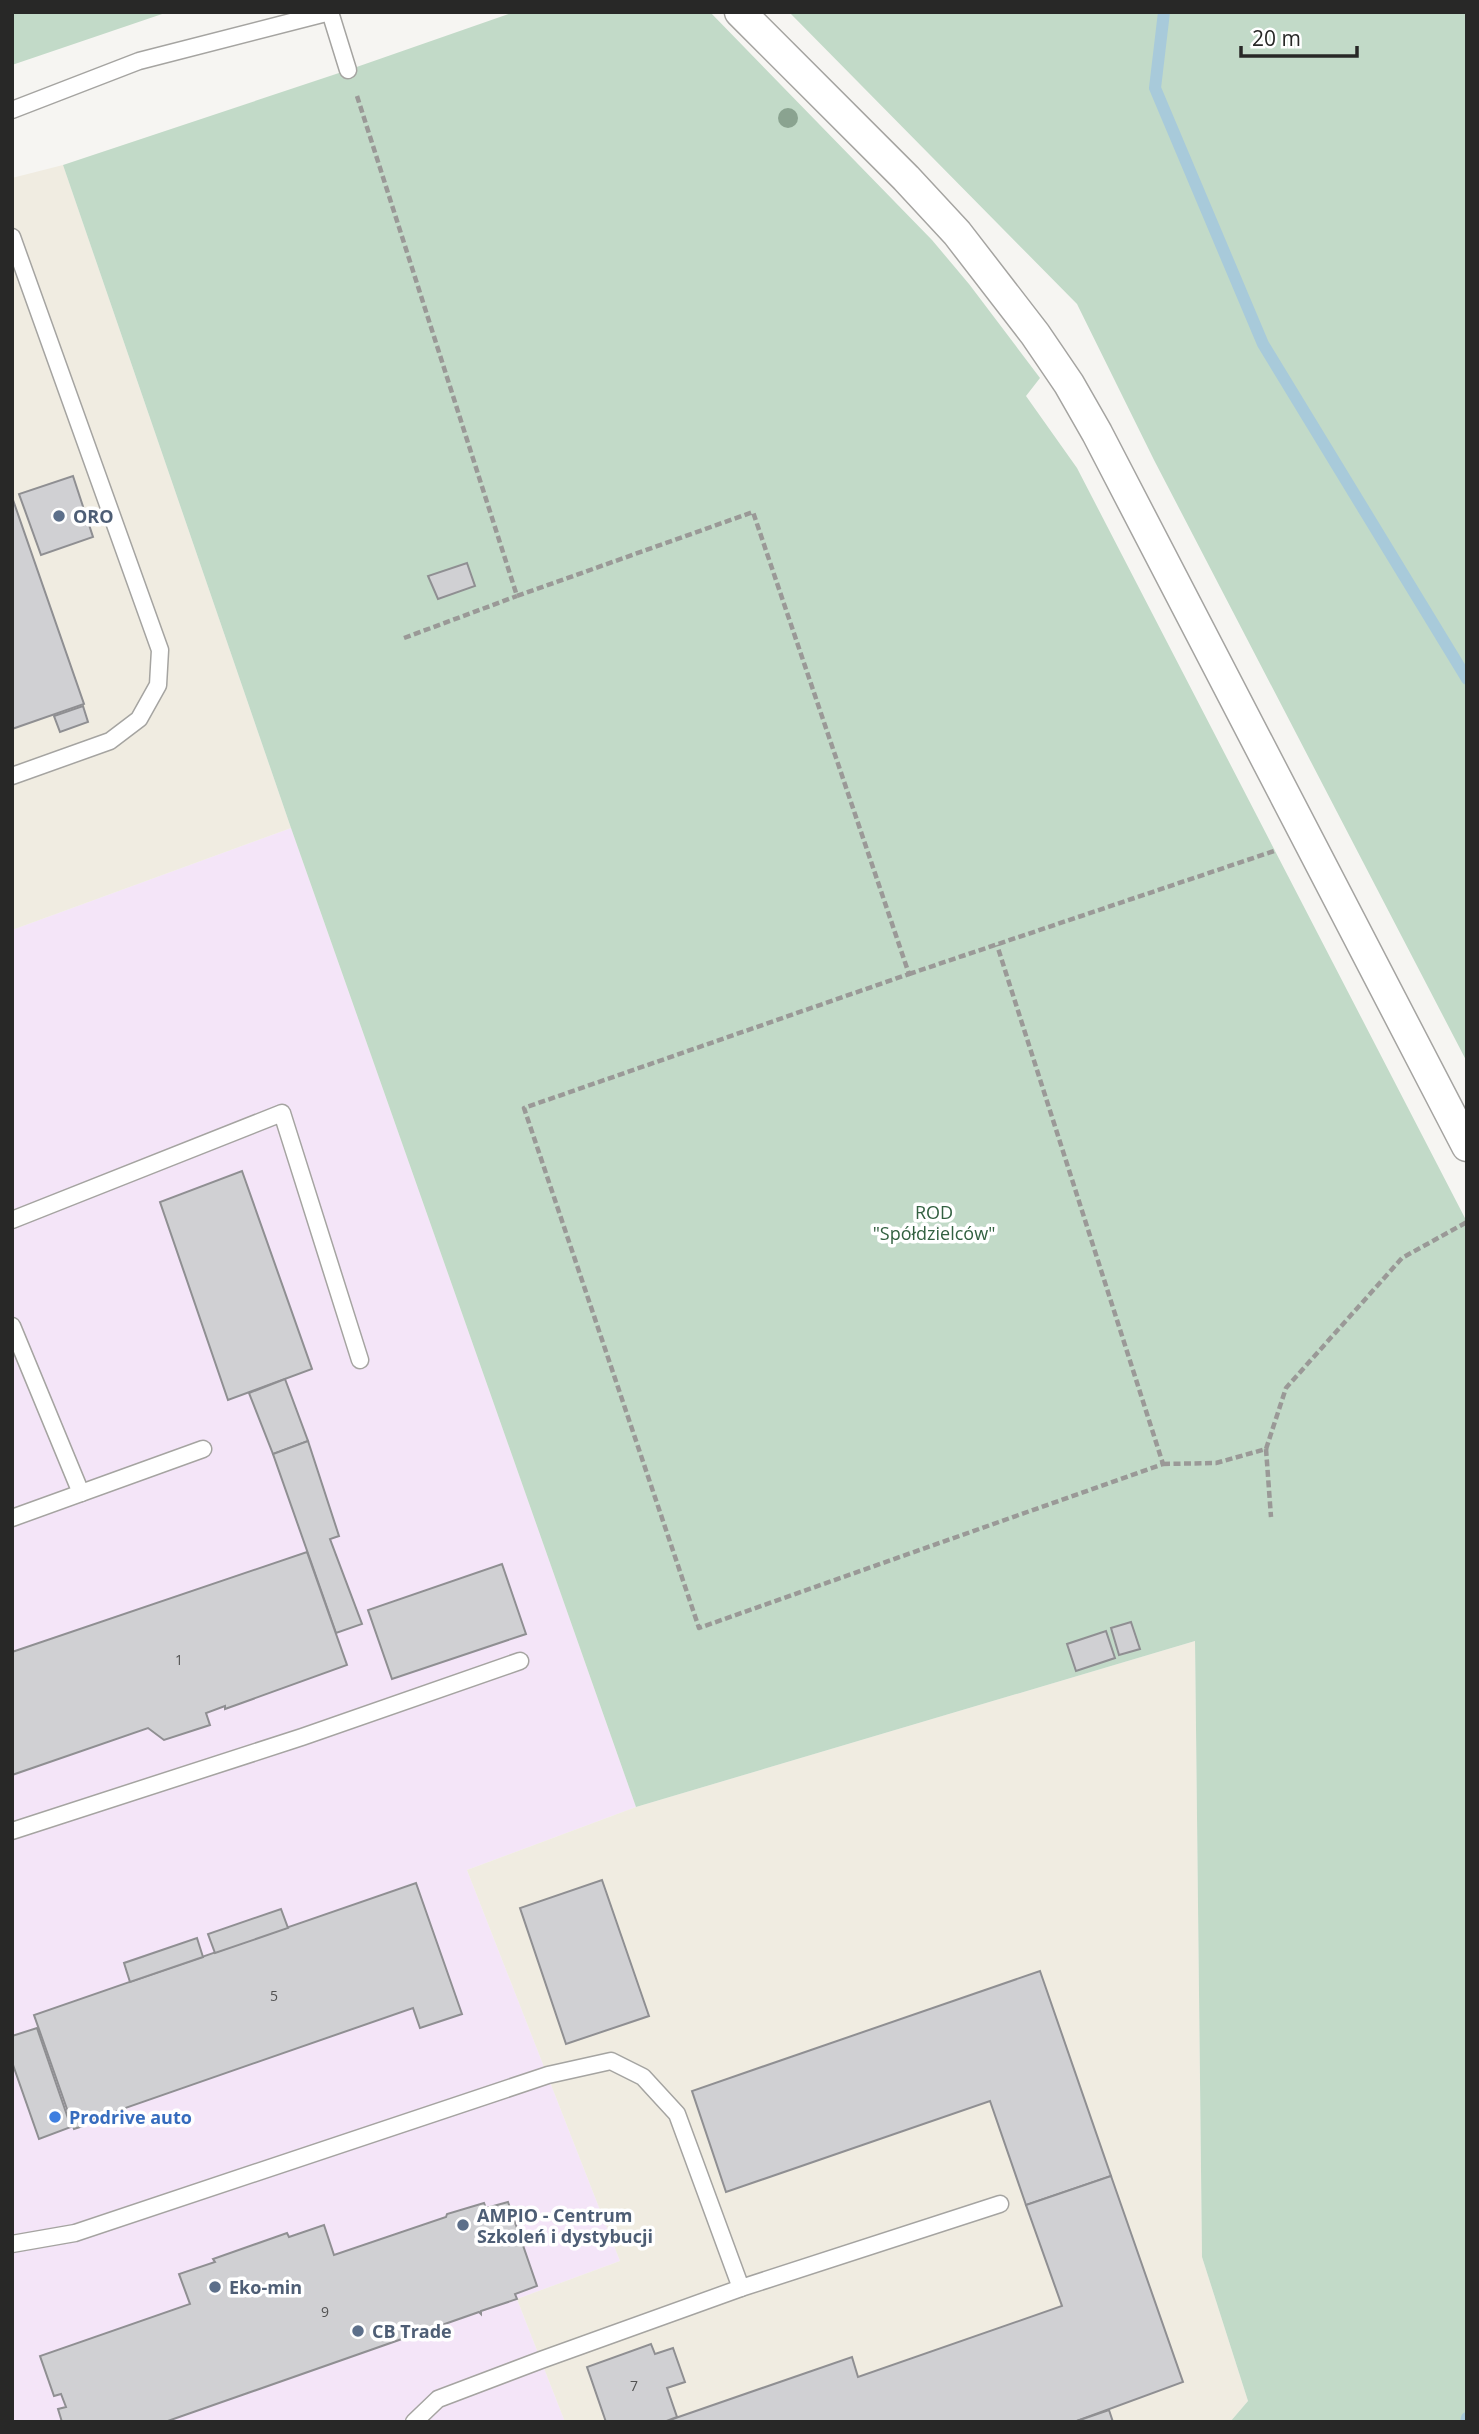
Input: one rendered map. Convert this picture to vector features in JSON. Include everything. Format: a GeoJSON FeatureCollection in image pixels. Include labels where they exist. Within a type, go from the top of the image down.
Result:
{"type":"FeatureCollection","features":[{"type":"Feature","properties":{"kind":"street"},"geometry":{"type":"LineString","coordinates":[[740,12],[906,178],[957,233],[997,283],[1069,384],[1097,433],[1467,1146]]}},
{"type":"Feature","properties":{"kind":"lane"},"geometry":{"type":"LineString","coordinates":[[12,110],[139,61],[330,12],[348,70]]}},
{"type":"Feature","properties":{"kind":"lane"},"geometry":{"type":"LineString","coordinates":[[12,237],[160,650],[158,685],[139,719],[110,741],[12,776]]}},
{"type":"Feature","properties":{"kind":"lane"},"geometry":{"type":"LineString","coordinates":[[12,1220],[282,1113],[360,1360]]}},
{"type":"Feature","properties":{"kind":"lane"},"geometry":{"type":"LineString","coordinates":[[12,1326],[81,1493]]}},
{"type":"Feature","properties":{"kind":"lane"},"geometry":{"type":"LineString","coordinates":[[12,1518],[203,1449]]}},
{"type":"Feature","properties":{"kind":"lane"},"geometry":{"type":"LineString","coordinates":[[12,1831],[302,1737],[520,1661]]}},
{"type":"Feature","properties":{"kind":"lane"},"geometry":{"type":"LineString","coordinates":[[12,2244],[75,2233],[548,2075],[611,2061],[643,2077],[677,2114],[741,2288]]}},
{"type":"Feature","properties":{"kind":"lane"},"geometry":{"type":"LineString","coordinates":[[414,2422],[438,2399],[541,2360],[741,2288],[1000,2204]]}},
{"type":"Feature","properties":{"kind":"path"},"geometry":{"type":"LineString","coordinates":[[348,70],[517,596]]}},
{"type":"Feature","properties":{"kind":"path"},"geometry":{"type":"LineString","coordinates":[[404,638],[753,512],[909,974]]}},
{"type":"Feature","properties":{"kind":"path"},"geometry":{"type":"LineString","coordinates":[[1266,1449],[1216,1463],[1163,1464],[699,1628],[524,1108],[1276,850]]}},
{"type":"Feature","properties":{"kind":"path"},"geometry":{"type":"LineString","coordinates":[[997,945],[1163,1464]]}},
{"type":"Feature","properties":{"kind":"path"},"geometry":{"type":"LineString","coordinates":[[1271,1517],[1266,1449],[1286,1388],[1402,1258],[1467,1222]]}},
{"type":"Feature","properties":{"kind":"shaded area"},"geometry":{"type":"Polygon","coordinates":[[[63,165],[291,828],[12,930],[12,178],[63,165]]]}},
{"type":"Feature","properties":{"kind":"shaded area"},"geometry":{"type":"Polygon","coordinates":[[[291,828],[636,1807],[467,1870],[620,2261],[517,2299],[565,2422],[12,2422],[12,930],[291,828]]]}},
{"type":"Feature","properties":{"kind":"shaded area"},"geometry":{"type":"Polygon","coordinates":[[[1195,1641],[1202,2257],[1248,2401],[1230,2422],[565,2422],[517,2299],[620,2261],[467,1870],[636,1807],[1195,1641]]]}},
{"type":"Feature","properties":{"kind":"green space"},"geometry":{"type":"Polygon","coordinates":[[[12,12],[168,12],[12,65],[12,12]]]}},
{"type":"Feature","properties":{"kind":"green space","name":"ROD \"Spółdzielców\""},"geometry":{"type":"Polygon","coordinates":[[[514,12],[710,12],[932,240],[969,284],[1040,378],[1026,396],[1077,468],[1467,1222],[1467,2422],[1230,2422],[1248,2401],[1202,2257],[1195,1641],[636,1807],[291,828],[63,165],[514,12]]]}},
{"type":"Feature","properties":{"kind":"green space"},"geometry":{"type":"Polygon","coordinates":[[[789,12],[1467,12],[1467,1062],[1154,460],[1077,304],[789,12]]]}},
{"type":"Feature","properties":{"kind":"building"},"geometry":{"type":"Polygon","coordinates":[[[73,476],[93,537],[41,555],[19,494],[73,476]]]}},
{"type":"Feature","properties":{"kind":"building"},"geometry":{"type":"Polygon","coordinates":[[[12,497],[84,704],[12,729],[12,497]]]}},
{"type":"Feature","properties":{"kind":"building"},"geometry":{"type":"Polygon","coordinates":[[[467,563],[475,586],[438,599],[428,576],[467,563]]]}},
{"type":"Feature","properties":{"kind":"building"},"geometry":{"type":"Polygon","coordinates":[[[83,706],[88,722],[60,732],[54,716],[83,706]]]}},
{"type":"Feature","properties":{"kind":"building"},"geometry":{"type":"Polygon","coordinates":[[[242,1171],[312,1369],[228,1400],[160,1202],[242,1171]]]}},
{"type":"Feature","properties":{"kind":"building"},"geometry":{"type":"Polygon","coordinates":[[[285,1379],[308,1441],[273,1454],[249,1393],[285,1379]]]}},
{"type":"Feature","properties":{"kind":"building"},"geometry":{"type":"Polygon","coordinates":[[[308,1441],[339,1536],[330,1539],[362,1624],[336,1633],[273,1454],[308,1441]]]}},
{"type":"Feature","properties":{"kind":"building"},"geometry":{"type":"Polygon","coordinates":[[[307,1552],[347,1665],[225,1709],[225,1706],[206,1713],[210,1725],[164,1740],[148,1728],[12,1775],[12,1652],[307,1552]]]}},
{"type":"Feature","properties":{"kind":"building"},"geometry":{"type":"Polygon","coordinates":[[[502,1564],[526,1634],[392,1679],[368,1610],[502,1564]]]}},
{"type":"Feature","properties":{"kind":"building"},"geometry":{"type":"Polygon","coordinates":[[[1131,1622],[1140,1649],[1119,1655],[1111,1628],[1131,1622]]]}},
{"type":"Feature","properties":{"kind":"building"},"geometry":{"type":"Polygon","coordinates":[[[1106,1631],[1115,1658],[1076,1671],[1067,1644],[1106,1631]]]}},
{"type":"Feature","properties":{"kind":"building"},"geometry":{"type":"Polygon","coordinates":[[[602,1880],[649,2016],[566,2044],[520,1908],[602,1880]]]}},
{"type":"Feature","properties":{"kind":"building"},"geometry":{"type":"Polygon","coordinates":[[[416,1883],[462,2014],[420,2028],[413,2008],[82,2123],[83,2126],[74,2129],[34,2015],[416,1883]]]}},
{"type":"Feature","properties":{"kind":"building"},"geometry":{"type":"Polygon","coordinates":[[[281,1909],[288,1928],[215,1953],[208,1934],[281,1909]]]}},
{"type":"Feature","properties":{"kind":"building"},"geometry":{"type":"Polygon","coordinates":[[[197,1938],[203,1957],[130,1982],[124,1963],[197,1938]]]}},
{"type":"Feature","properties":{"kind":"building"},"geometry":{"type":"Polygon","coordinates":[[[1040,1971],[1111,2176],[1026,2205],[990,2101],[726,2192],[692,2091],[1040,1971]]]}},
{"type":"Feature","properties":{"kind":"building"},"geometry":{"type":"Polygon","coordinates":[[[37,2028],[71,2127],[39,2139],[12,2062],[12,2036],[37,2028]]]}},
{"type":"Feature","properties":{"kind":"building"},"geometry":{"type":"Polygon","coordinates":[[[1111,2176],[1183,2382],[1074,2422],[664,2422],[852,2357],[858,2377],[1062,2306],[1026,2205],[1111,2176]]]}},
{"type":"Feature","properties":{"kind":"building"},"geometry":{"type":"Polygon","coordinates":[[[508,2202],[537,2286],[515,2294],[517,2299],[481,2311],[481,2314],[479,2312],[165,2422],[62,2422],[58,2409],[66,2407],[61,2394],[54,2396],[40,2356],[190,2304],[179,2274],[287,2233],[289,2237],[324,2225],[334,2255],[446,2217],[447,2214],[484,2203],[486,2208],[508,2202]]]}},
{"type":"Feature","properties":{"kind":"building"},"geometry":{"type":"Polygon","coordinates":[[[651,2344],[655,2354],[673,2348],[685,2382],[667,2388],[677,2417],[664,2422],[606,2422],[587,2367],[651,2344]]]}},
{"type":"Feature","properties":{"kind":"building"},"geometry":{"type":"Polygon","coordinates":[[[1109,2410],[1113,2422],[1074,2422],[1109,2410]]]}},
{"type":"Feature","properties":{"kind":"waterway"},"geometry":{"type":"LineString","coordinates":[[1164,12],[1155,88],[1263,344],[1467,679]]}},
{"type":"Feature","properties":{"kind":"waterway"},"geometry":{"type":"LineString","coordinates":[[1466,2422],[1467,2418]]}},
{"type":"Feature","properties":{"kind":"place","name":"ORO"},"geometry":{"type":"Point","coordinates":[59,516]}},
{"type":"Feature","properties":{"kind":"place","name":"Prodrive auto"},"geometry":{"type":"Point","coordinates":[55,2117]}},
{"type":"Feature","properties":{"kind":"place","name":"AMPIO - Centrum Szkoleń i dystybucji"},"geometry":{"type":"Point","coordinates":[463,2225]}},
{"type":"Feature","properties":{"kind":"place","name":"Eko-min"},"geometry":{"type":"Point","coordinates":[215,2287]}},
{"type":"Feature","properties":{"kind":"place","name":"CB Trade"},"geometry":{"type":"Point","coordinates":[358,2331]}}]}
